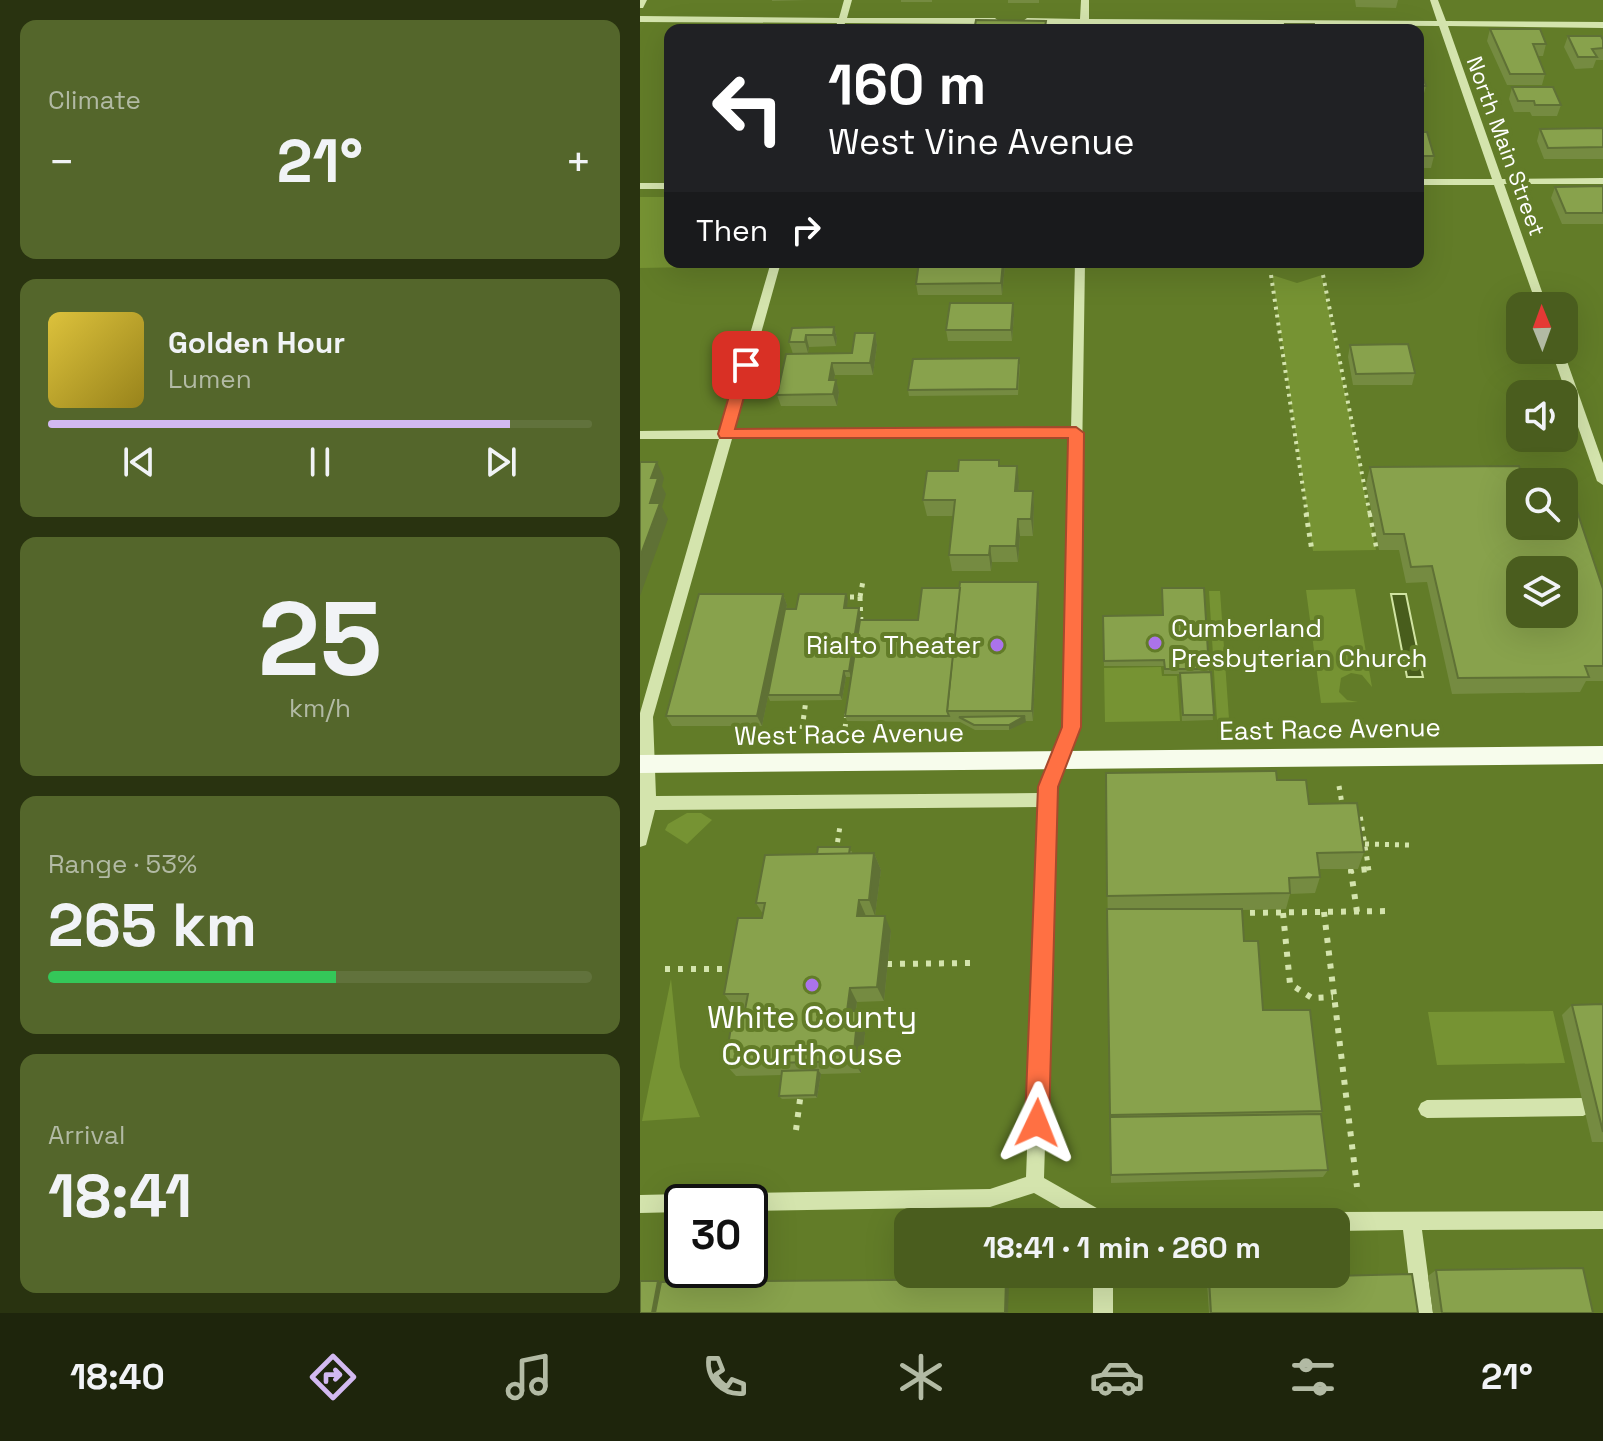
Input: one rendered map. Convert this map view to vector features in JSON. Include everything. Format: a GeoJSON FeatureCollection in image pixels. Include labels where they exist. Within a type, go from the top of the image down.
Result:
{"type":"FeatureCollection","features":[{"type":"Feature","properties":{"kind":"main road","name":"East Race Avenue"},"geometry":{"type":"LineString","coordinates":[[1058,759],[1603,755]]}},
{"type":"Feature","properties":{"kind":"main road","name":"West Race Avenue"},"geometry":{"type":"LineString","coordinates":[[644,764],[1058,759]]}},
{"type":"Feature","properties":{"kind":"street"},"geometry":{"type":"LineString","coordinates":[[640,6],[643,0]]}},
{"type":"Feature","properties":{"kind":"street"},"geometry":{"type":"LineString","coordinates":[[841,24],[848,0]]}},
{"type":"Feature","properties":{"kind":"street"},"geometry":{"type":"LineString","coordinates":[[1084,24],[1085,0]]}},
{"type":"Feature","properties":{"kind":"street","name":"North Main Street"},"geometry":{"type":"LineString","coordinates":[[1434,0],[1537,292]]}},
{"type":"Feature","properties":{"kind":"street"},"geometry":{"type":"LineString","coordinates":[[640,19],[808,24]]}},
{"type":"Feature","properties":{"kind":"street"},"geometry":{"type":"LineString","coordinates":[[881,24],[1001,21]]}},
{"type":"Feature","properties":{"kind":"street"},"geometry":{"type":"LineString","coordinates":[[1017,21],[1057,24]]}},
{"type":"Feature","properties":{"kind":"street"},"geometry":{"type":"LineString","coordinates":[[1424,24],[1603,25]]}},
{"type":"Feature","properties":{"kind":"street"},"geometry":{"type":"LineString","coordinates":[[1424,182],[1603,181]]}},
{"type":"Feature","properties":{"kind":"street"},"geometry":{"type":"LineString","coordinates":[[640,186],[664,186]]}},
{"type":"Feature","properties":{"kind":"street"},"geometry":{"type":"LineString","coordinates":[[640,840],[649,803],[644,764],[646,717],[774,268]]}},
{"type":"Feature","properties":{"kind":"street"},"geometry":{"type":"LineString","coordinates":[[1035,1183],[1048,787],[1071,727],[1080,268]]}},
{"type":"Feature","properties":{"kind":"street"},"geometry":{"type":"LineString","coordinates":[[1562,364],[1603,481]]}},
{"type":"Feature","properties":{"kind":"street"},"geometry":{"type":"LineString","coordinates":[[640,435],[1076,433]]}},
{"type":"Feature","properties":{"kind":"street"},"geometry":{"type":"LineString","coordinates":[[1586,434],[1603,433]]}},
{"type":"Feature","properties":{"kind":"street"},"geometry":{"type":"LineString","coordinates":[[649,803],[1048,800]]}},
{"type":"Feature","properties":{"kind":"street"},"geometry":{"type":"LineString","coordinates":[[1427,1109],[1583,1107]]}},
{"type":"Feature","properties":{"kind":"street"},"geometry":{"type":"LineString","coordinates":[[768,1202],[990,1198],[1035,1183],[1079,1208]]}},
{"type":"Feature","properties":{"kind":"street"},"geometry":{"type":"LineString","coordinates":[[640,1204],[664,1203]]}},
{"type":"Feature","properties":{"kind":"street"},"geometry":{"type":"LineString","coordinates":[[1350,1221],[1603,1220]]}},
{"type":"Feature","properties":{"kind":"street"},"geometry":{"type":"LineString","coordinates":[[1411,1221],[1423,1313]]}},
{"type":"Feature","properties":{"kind":"street"},"geometry":{"type":"LineString","coordinates":[[1103,1288],[1103,1313]]}},
{"type":"Feature","properties":{"kind":"path"},"geometry":{"type":"LineString","coordinates":[[1271,275],[1312,551]]}},
{"type":"Feature","properties":{"kind":"path"},"geometry":{"type":"LineString","coordinates":[[1323,275],[1377,550]]}},
{"type":"Feature","properties":{"kind":"path"},"geometry":{"type":"LineString","coordinates":[[858,639],[863,581]]}},
{"type":"Feature","properties":{"kind":"path"},"geometry":{"type":"LineString","coordinates":[[826,598],[860,597]]}},
{"type":"Feature","properties":{"kind":"path"},"geometry":{"type":"LineString","coordinates":[[802,729],[806,700]]}},
{"type":"Feature","properties":{"kind":"path"},"geometry":{"type":"LineString","coordinates":[[845,728],[849,702]]}},
{"type":"Feature","properties":{"kind":"path"},"geometry":{"type":"LineString","coordinates":[[1339,786],[1344,815],[1360,815],[1369,871],[1351,871],[1357,912]]}},
{"type":"Feature","properties":{"kind":"path"},"geometry":{"type":"LineString","coordinates":[[836,856],[840,826]]}},
{"type":"Feature","properties":{"kind":"path"},"geometry":{"type":"LineString","coordinates":[[1365,844],[1410,845]]}},
{"type":"Feature","properties":{"kind":"path"},"geometry":{"type":"LineString","coordinates":[[1222,913],[1392,911]]}},
{"type":"Feature","properties":{"kind":"path"},"geometry":{"type":"LineString","coordinates":[[1324,912],[1357,1187]]}},
{"type":"Feature","properties":{"kind":"path"},"geometry":{"type":"LineString","coordinates":[[1283,913],[1290,984],[1312,998],[1334,997]]}},
{"type":"Feature","properties":{"kind":"path"},"geometry":{"type":"LineString","coordinates":[[887,964],[976,963]]}},
{"type":"Feature","properties":{"kind":"path"},"geometry":{"type":"LineString","coordinates":[[665,969],[742,969]]}},
{"type":"Feature","properties":{"kind":"path"},"geometry":{"type":"LineString","coordinates":[[796,1130],[801,1088]]}},
{"type":"Feature","properties":{"kind":"shaded area"},"geometry":{"type":"Polygon","coordinates":[[[640,197],[664,197],[664,268],[640,268],[640,197]]]}},
{"type":"Feature","properties":{"kind":"shaded area"},"geometry":{"type":"Polygon","coordinates":[[[1272,275],[1297,283],[1322,275],[1376,550],[1313,551],[1272,275]]]}},
{"type":"Feature","properties":{"kind":"shaded area"},"geometry":{"type":"Polygon","coordinates":[[[1355,589],[1372,687],[1362,675],[1351,673],[1341,678],[1339,692],[1347,700],[1358,702],[1321,703],[1306,590],[1355,589]]]}},
{"type":"Feature","properties":{"kind":"shaded area"},"geometry":{"type":"Polygon","coordinates":[[[1209,591],[1220,591],[1229,719],[1217,720],[1209,591]]]}},
{"type":"Feature","properties":{"kind":"shaded area"},"geometry":{"type":"Polygon","coordinates":[[[1391,594],[1406,594],[1423,677],[1407,677],[1391,594]]]}},
{"type":"Feature","properties":{"kind":"shaded area"},"geometry":{"type":"Polygon","coordinates":[[[1161,667],[1162,676],[1177,676],[1180,721],[1105,722],[1104,668],[1161,667]]]}},
{"type":"Feature","properties":{"kind":"shaded area"},"geometry":{"type":"Polygon","coordinates":[[[687,813],[701,813],[712,820],[687,844],[665,830],[668,824],[687,813]]]}},
{"type":"Feature","properties":{"kind":"shaded area"},"geometry":{"type":"Polygon","coordinates":[[[671,979],[680,1067],[700,1117],[642,1121],[671,979]]]}},
{"type":"Feature","properties":{"kind":"shaded area"},"geometry":{"type":"Polygon","coordinates":[[[1553,1011],[1565,1063],[1437,1065],[1428,1012],[1553,1011]]]}},
{"type":"Feature","properties":{"kind":"building"},"geometry":{"type":"Polygon","coordinates":[[[976,20],[1046,21],[1046,24],[975,24],[976,20]]]}},
{"type":"Feature","properties":{"kind":"building"},"geometry":{"type":"Polygon","coordinates":[[[1490,29],[1540,29],[1546,44],[1533,44],[1545,74],[1510,74],[1490,29]]]}},
{"type":"Feature","properties":{"kind":"building"},"geometry":{"type":"Polygon","coordinates":[[[1568,36],[1601,36],[1603,48],[1592,49],[1597,57],[1578,57],[1568,36]]]}},
{"type":"Feature","properties":{"kind":"building"},"geometry":{"type":"Polygon","coordinates":[[[1512,87],[1553,87],[1561,105],[1535,105],[1534,101],[1518,101],[1512,87]]]}},
{"type":"Feature","properties":{"kind":"building"},"geometry":{"type":"Polygon","coordinates":[[[1603,128],[1603,147],[1548,148],[1540,129],[1603,128]]]}},
{"type":"Feature","properties":{"kind":"building"},"geometry":{"type":"Polygon","coordinates":[[[1424,132],[1427,132],[1434,156],[1424,156],[1424,132]]]}},
{"type":"Feature","properties":{"kind":"building"},"geometry":{"type":"Polygon","coordinates":[[[1603,186],[1603,213],[1566,213],[1555,187],[1603,186]]]}},
{"type":"Feature","properties":{"kind":"building"},"geometry":{"type":"Polygon","coordinates":[[[918,268],[1002,268],[1001,283],[916,284],[918,268]]]}},
{"type":"Feature","properties":{"kind":"building"},"geometry":{"type":"Polygon","coordinates":[[[950,303],[1013,303],[1011,330],[946,330],[950,303]]]}},
{"type":"Feature","properties":{"kind":"building"},"geometry":{"type":"Polygon","coordinates":[[[834,327],[833,335],[806,335],[805,342],[789,342],[792,328],[834,327]]]}},
{"type":"Feature","properties":{"kind":"building"},"geometry":{"type":"Polygon","coordinates":[[[855,333],[875,333],[870,363],[832,363],[829,380],[836,380],[833,394],[777,395],[786,354],[852,353],[855,333]]]}},
{"type":"Feature","properties":{"kind":"building"},"geometry":{"type":"Polygon","coordinates":[[[1408,344],[1415,373],[1356,374],[1350,345],[1408,344]]]}},
{"type":"Feature","properties":{"kind":"building"},"geometry":{"type":"Polygon","coordinates":[[[1019,358],[1017,389],[908,390],[913,359],[1019,358]]]}},
{"type":"Feature","properties":{"kind":"building"},"geometry":{"type":"Polygon","coordinates":[[[959,460],[999,460],[999,466],[1017,466],[1015,491],[1033,491],[1031,519],[1018,519],[1016,546],[990,546],[989,555],[949,555],[955,500],[923,500],[927,471],[958,471],[959,460]]]}},
{"type":"Feature","properties":{"kind":"building"},"geometry":{"type":"Polygon","coordinates":[[[640,462],[657,462],[651,478],[658,478],[650,503],[660,503],[640,557],[640,462]]]}},
{"type":"Feature","properties":{"kind":"building"},"geometry":{"type":"Polygon","coordinates":[[[1519,466],[1506,468],[1506,540],[1578,540],[1578,514],[1603,589],[1603,666],[1585,666],[1589,677],[1458,678],[1432,566],[1411,567],[1404,534],[1384,534],[1370,467],[1519,466]]]}},
{"type":"Feature","properties":{"kind":"building","name":"Rialto Theater"},"geometry":{"type":"Polygon","coordinates":[[[960,582],[1038,582],[1032,711],[947,711],[960,582]]]}},
{"type":"Feature","properties":{"kind":"building"},"geometry":{"type":"Polygon","coordinates":[[[922,588],[960,588],[947,711],[949,716],[845,716],[860,620],[918,620],[922,588]]]}},
{"type":"Feature","properties":{"kind":"building","name":"Cumberland Presbyterian Church"},"geometry":{"type":"Polygon","coordinates":[[[1162,588],[1204,588],[1209,669],[1165,669],[1164,660],[1104,661],[1103,616],[1163,615],[1162,588]]]}},
{"type":"Feature","properties":{"kind":"building"},"geometry":{"type":"Polygon","coordinates":[[[699,594],[783,594],[757,716],[666,716],[699,594]]]}},
{"type":"Feature","properties":{"kind":"building"},"geometry":{"type":"Polygon","coordinates":[[[799,594],[846,594],[844,608],[859,608],[849,671],[844,671],[840,695],[768,695],[785,609],[796,609],[799,594]]]}},
{"type":"Feature","properties":{"kind":"building"},"geometry":{"type":"Polygon","coordinates":[[[1211,672],[1214,715],[1183,715],[1180,673],[1211,672]]]}},
{"type":"Feature","properties":{"kind":"building"},"geometry":{"type":"Polygon","coordinates":[[[1025,716],[1009,725],[974,725],[959,717],[1025,716]]]}},
{"type":"Feature","properties":{"kind":"building"},"geometry":{"type":"Polygon","coordinates":[[[1276,771],[1277,780],[1306,780],[1309,804],[1357,803],[1364,852],[1317,853],[1320,877],[1289,878],[1290,893],[1107,896],[1106,773],[1276,771]]]}},
{"type":"Feature","properties":{"kind":"building"},"geometry":{"type":"Polygon","coordinates":[[[818,847],[850,847],[849,854],[817,854],[818,847]]]}},
{"type":"Feature","properties":{"kind":"building","name":"White County Courthouse"},"geometry":{"type":"Polygon","coordinates":[[[874,853],[869,900],[859,900],[857,916],[885,916],[877,987],[850,988],[847,1011],[858,1011],[853,1061],[725,1064],[733,1015],[744,1015],[748,994],[724,994],[738,918],[762,918],[765,903],[756,903],[765,855],[874,853]]]}},
{"type":"Feature","properties":{"kind":"building"},"geometry":{"type":"Polygon","coordinates":[[[1107,909],[1242,909],[1244,941],[1258,941],[1263,1010],[1310,1010],[1322,1111],[1110,1115],[1107,909]]]}},
{"type":"Feature","properties":{"kind":"building"},"geometry":{"type":"Polygon","coordinates":[[[1603,1004],[1603,1132],[1572,1005],[1603,1004]]]}},
{"type":"Feature","properties":{"kind":"building"},"geometry":{"type":"Polygon","coordinates":[[[818,1070],[815,1095],[779,1096],[782,1071],[818,1070]]]}},
{"type":"Feature","properties":{"kind":"building"},"geometry":{"type":"Polygon","coordinates":[[[1321,1114],[1328,1170],[1111,1175],[1110,1117],[1321,1114]]]}},
{"type":"Feature","properties":{"kind":"building"},"geometry":{"type":"Polygon","coordinates":[[[1583,1268],[1593,1313],[1442,1313],[1436,1270],[1583,1268]]]}},
{"type":"Feature","properties":{"kind":"building"},"geometry":{"type":"Polygon","coordinates":[[[1412,1274],[1418,1313],[1211,1313],[1210,1288],[1350,1288],[1350,1276],[1412,1274]]]}},
{"type":"Feature","properties":{"kind":"building"},"geometry":{"type":"Polygon","coordinates":[[[894,1280],[894,1288],[1006,1288],[1005,1313],[655,1313],[661,1282],[664,1282],[664,1288],[768,1288],[768,1281],[894,1280]]]}},
{"type":"Feature","properties":{"kind":"building"},"geometry":{"type":"Polygon","coordinates":[[[640,1281],[658,1281],[652,1313],[640,1313],[640,1281]]]}},
{"type":"Feature","properties":{"kind":"place","name":"Cumberland Presbyterian Church"},"geometry":{"type":"Point","coordinates":[1155,643]}},
{"type":"Feature","properties":{"kind":"place","name":"Rialto Theater"},"geometry":{"type":"Point","coordinates":[997,645]}},
{"type":"Feature","properties":{"kind":"place","name":"White County Courthouse"},"geometry":{"type":"Point","coordinates":[812,985]}},
{"type":"Feature","properties":{"kind":"route"},"geometry":{"type":"LineString","coordinates":[[746,365],[725,434],[1076,433],[1071,727],[1048,787],[1037,1123]]}}]}
